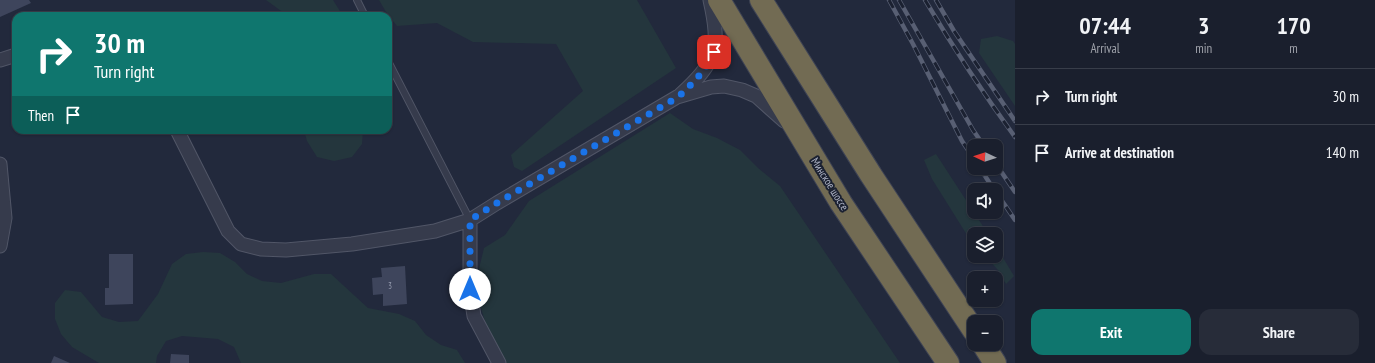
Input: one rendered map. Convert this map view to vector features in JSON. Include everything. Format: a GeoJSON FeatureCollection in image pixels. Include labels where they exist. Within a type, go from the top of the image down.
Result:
{"type":"FeatureCollection","features":[{"type":"Feature","properties":{"kind":"highway","name":"Минское шоссе"},"geometry":{"type":"LineString","coordinates":[[719,0],[841,203],[948,363]]}},
{"type":"Feature","properties":{"kind":"highway"},"geometry":{"type":"LineString","coordinates":[[761,0],[870,175],[967,320]]}},
{"type":"Feature","properties":{"kind":"highway"},"geometry":{"type":"LineString","coordinates":[[987,351],[995,363]]}},
{"type":"Feature","properties":{"kind":"street"},"geometry":{"type":"LineString","coordinates":[[678,97],[704,71],[714,52],[714,16],[710,0]]}},
{"type":"Feature","properties":{"kind":"street"},"geometry":{"type":"LineString","coordinates":[[0,60],[12,56]]}},
{"type":"Feature","properties":{"kind":"street"},"geometry":{"type":"LineString","coordinates":[[179,134],[228,231],[241,244],[261,249],[286,250],[352,244],[435,231],[470,220],[678,97],[711,87],[724,86],[742,90],[756,96],[802,137]]}},
{"type":"Feature","properties":{"kind":"street"},"geometry":{"type":"LineString","coordinates":[[0,164],[5,218],[0,246]]}},
{"type":"Feature","properties":{"kind":"street"},"geometry":{"type":"LineString","coordinates":[[470,220],[470,289],[474,316],[499,363]]}},
{"type":"Feature","properties":{"kind":"lane"},"geometry":{"type":"LineString","coordinates":[[357,0],[363,12]]}},
{"type":"Feature","properties":{"kind":"lane"},"geometry":{"type":"LineString","coordinates":[[392,69],[470,220]]}},
{"type":"Feature","properties":{"kind":"shaded area"},"geometry":{"type":"Polygon","coordinates":[[[266,0],[333,0],[340,12],[282,12],[266,0]]]}},
{"type":"Feature","properties":{"kind":"shaded area"},"geometry":{"type":"Polygon","coordinates":[[[379,0],[637,0],[676,68],[522,171],[514,167],[511,155],[583,91],[556,44],[473,42],[437,23],[397,26],[392,20],[392,12],[386,12],[379,0]]]}},
{"type":"Feature","properties":{"kind":"shaded area"},"geometry":{"type":"Polygon","coordinates":[[[997,36],[1013,41],[1015,44],[1015,106],[979,53],[981,39],[997,36]]]}},
{"type":"Feature","properties":{"kind":"shaded area"},"geometry":{"type":"Polygon","coordinates":[[[670,113],[693,129],[717,138],[740,150],[758,168],[780,186],[900,363],[505,363],[489,332],[479,299],[478,276],[484,248],[505,235],[529,201],[670,113]]]}},
{"type":"Feature","properties":{"kind":"shaded area"},"geometry":{"type":"Polygon","coordinates":[[[305,134],[363,134],[362,144],[352,157],[334,161],[317,157],[307,141],[305,134]]]}},
{"type":"Feature","properties":{"kind":"shaded area"},"geometry":{"type":"Polygon","coordinates":[[[936,154],[967,202],[967,219],[978,219],[983,227],[967,227],[967,235],[932,179],[924,160],[936,154]]]}},
{"type":"Feature","properties":{"kind":"shaded area"},"geometry":{"type":"Polygon","coordinates":[[[203,252],[220,253],[235,262],[247,274],[262,281],[281,283],[314,274],[331,274],[368,308],[399,314],[415,321],[426,335],[441,345],[457,350],[465,363],[241,363],[234,347],[218,339],[182,336],[166,341],[157,356],[156,363],[99,363],[72,347],[61,334],[55,319],[55,303],[65,290],[81,292],[102,317],[119,322],[138,321],[158,294],[172,264],[186,254],[203,252]]]}},
{"type":"Feature","properties":{"kind":"shaded area"},"geometry":{"type":"Polygon","coordinates":[[[1003,258],[1014,276],[1006,284],[1003,279],[1003,271],[998,270],[992,263],[1003,263],[1003,258]]]}},
{"type":"Feature","properties":{"kind":"building"},"geometry":{"type":"Polygon","coordinates":[[[0,0],[29,0],[31,3],[0,17],[0,0]]]}},
{"type":"Feature","properties":{"kind":"building"},"geometry":{"type":"Polygon","coordinates":[[[109,254],[133,254],[133,304],[105,305],[105,288],[109,288],[109,254]]]}},
{"type":"Feature","properties":{"kind":"building"},"geometry":{"type":"Polygon","coordinates":[[[405,266],[407,304],[383,306],[383,294],[373,295],[372,278],[382,277],[381,268],[405,266]]]}},
{"type":"Feature","properties":{"kind":"building"},"geometry":{"type":"Polygon","coordinates":[[[171,354],[189,355],[189,363],[170,363],[171,354]]]}},
{"type":"Feature","properties":{"kind":"building"},"geometry":{"type":"Polygon","coordinates":[[[54,356],[70,363],[51,363],[54,356]]]}},
{"type":"Feature","properties":{"kind":"railway"},"geometry":{"type":"LineString","coordinates":[[889,0],[967,148]]}},
{"type":"Feature","properties":{"kind":"railway"},"geometry":{"type":"LineString","coordinates":[[899,0],[979,139]]}},
{"type":"Feature","properties":{"kind":"railway"},"geometry":{"type":"LineString","coordinates":[[925,0],[968,70],[1015,137]]}},
{"type":"Feature","properties":{"kind":"railway"},"geometry":{"type":"LineString","coordinates":[[936,0],[954,31],[1015,121]]}},
{"type":"Feature","properties":{"kind":"railway"},"geometry":{"type":"LineString","coordinates":[[1003,174],[1015,192]]}},
{"type":"Feature","properties":{"kind":"railway"},"geometry":{"type":"LineString","coordinates":[[984,175],[990,183]]}},
{"type":"Feature","properties":{"kind":"railway"},"geometry":{"type":"LineString","coordinates":[[1003,202],[1015,220]]}},
{"type":"Feature","properties":{"kind":"route"},"geometry":{"type":"LineString","coordinates":[[470,289],[470,220],[678,97],[708,65],[714,52]]}}]}
